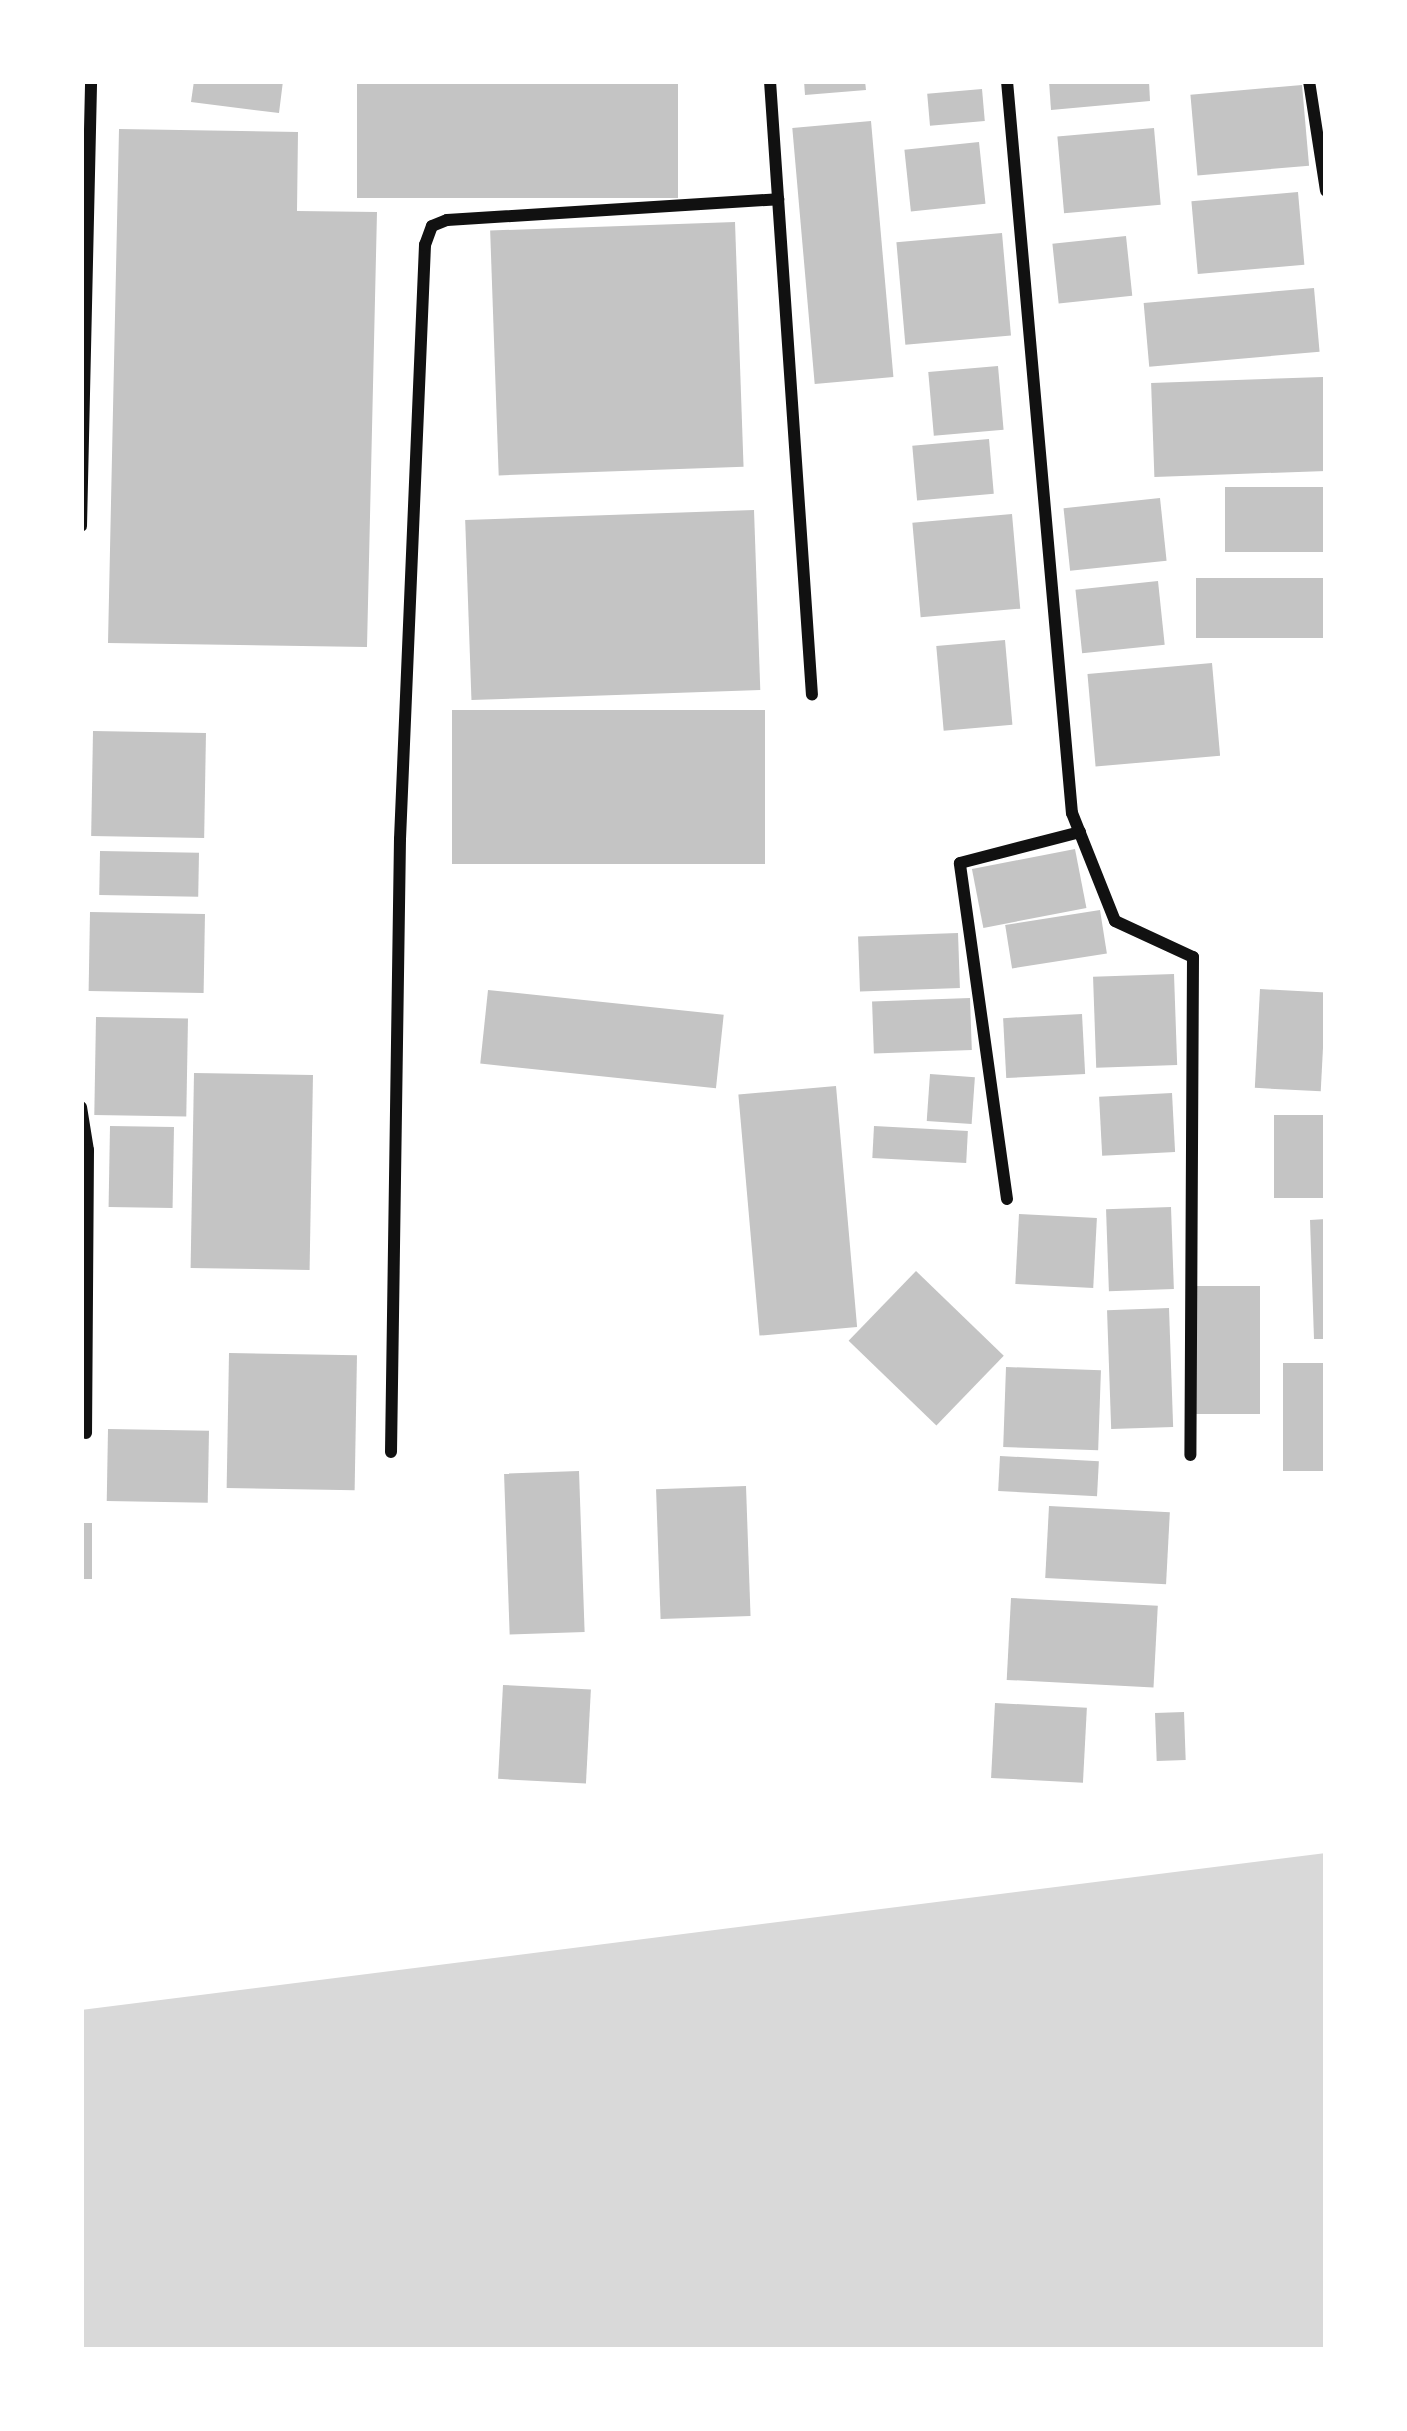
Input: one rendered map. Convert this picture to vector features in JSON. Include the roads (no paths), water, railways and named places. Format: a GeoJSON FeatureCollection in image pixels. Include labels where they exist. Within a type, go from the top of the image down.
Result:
{"type":"FeatureCollection","features":[{"type":"Feature","properties":{"kind":"street"},"geometry":{"type":"LineString","coordinates":[[81,526],[91,81]]}},
{"type":"Feature","properties":{"kind":"street"},"geometry":{"type":"LineString","coordinates":[[770,81],[812,695]]}},
{"type":"Feature","properties":{"kind":"street"},"geometry":{"type":"LineString","coordinates":[[1007,81],[1070,790],[1080,832],[1114,922],[1193,957],[1190,1455]]}},
{"type":"Feature","properties":{"kind":"street"},"geometry":{"type":"LineString","coordinates":[[1310,81],[1326,190]]}},
{"type":"Feature","properties":{"kind":"street"},"geometry":{"type":"LineString","coordinates":[[391,1452],[400,839],[425,245],[432,226],[447,220],[778,199]]}},
{"type":"Feature","properties":{"kind":"street"},"geometry":{"type":"LineString","coordinates":[[1007,1199],[960,863],[1080,832]]}},
{"type":"Feature","properties":{"kind":"street"},"geometry":{"type":"LineString","coordinates":[[81,1107],[88,1150],[86,1433]]}}]}
